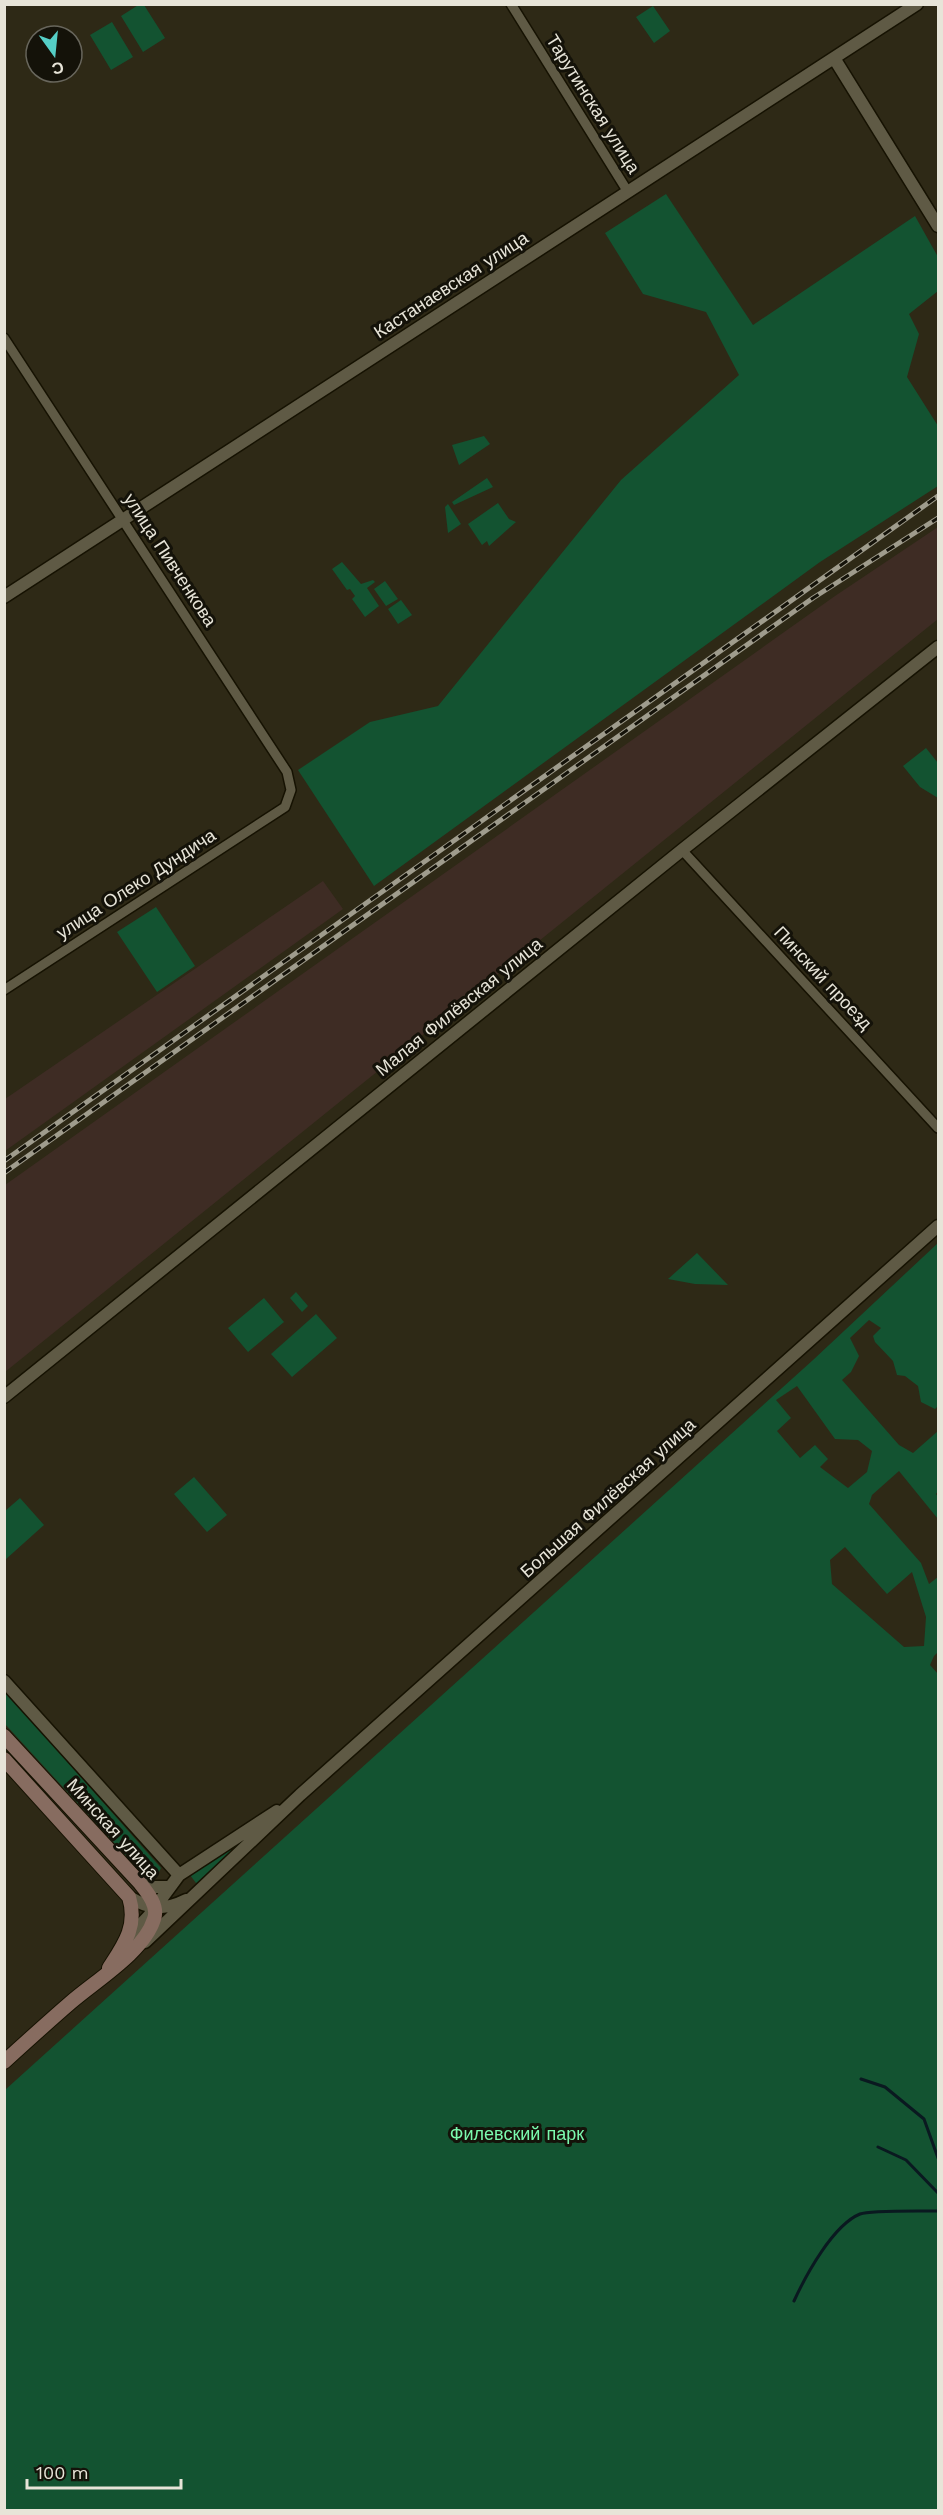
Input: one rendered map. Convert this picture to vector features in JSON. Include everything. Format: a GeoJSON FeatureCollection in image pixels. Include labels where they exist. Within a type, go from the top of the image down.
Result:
{"type":"FeatureCollection","features":[{"type":"Feature","properties":{"kind":"main road","name":"Минская улица"},"geometry":{"type":"LineString","coordinates":[[4,1736],[139,1882],[154,1908],[154,1920],[131,1955]]}},
{"type":"Feature","properties":{"kind":"main road","name":"Минская улица"},"geometry":{"type":"LineString","coordinates":[[4,1759],[129,1897],[132,1916],[129,1936]]}},
{"type":"Feature","properties":{"kind":"main road"},"geometry":{"type":"LineString","coordinates":[[104,1974],[129,1936]]}},
{"type":"Feature","properties":{"kind":"main road","name":"Большая Филёвская улица"},"geometry":{"type":"LineString","coordinates":[[4,2062],[104,1974],[131,1955]]}},
{"type":"Feature","properties":{"kind":"street","name":"Тарутинская улица"},"geometry":{"type":"LineString","coordinates":[[511,4],[628,192]]}},
{"type":"Feature","properties":{"kind":"street","name":"Кастанаевская улица"},"geometry":{"type":"LineString","coordinates":[[4,597],[916,4]]}},
{"type":"Feature","properties":{"kind":"street"},"geometry":{"type":"LineString","coordinates":[[834,58],[939,226]]}},
{"type":"Feature","properties":{"kind":"street","name":"улица Пивченкова"},"geometry":{"type":"LineString","coordinates":[[4,338],[287,772],[291,790],[285,807]]}},
{"type":"Feature","properties":{"kind":"street","name":"Малая Филёвская улица"},"geometry":{"type":"LineString","coordinates":[[4,1396],[682,850],[939,647]]}},
{"type":"Feature","properties":{"kind":"street","name":"улица Олеко Дундича"},"geometry":{"type":"LineString","coordinates":[[4,990],[285,807]]}},
{"type":"Feature","properties":{"kind":"street","name":"Пинский проезд"},"geometry":{"type":"LineString","coordinates":[[682,850],[939,1128]]}},
{"type":"Feature","properties":{"kind":"street","name":"Большая Филёвская улица"},"geometry":{"type":"LineString","coordinates":[[131,1955],[300,1795],[939,1226]]}},
{"type":"Feature","properties":{"kind":"street","name":"Минская улица"},"geometry":{"type":"LineString","coordinates":[[4,1681],[179,1875]]}},
{"type":"Feature","properties":{"kind":"street","name":"Большая Филёвская улица"},"geometry":{"type":"LineString","coordinates":[[129,1936],[179,1875],[300,1795]]}},
{"type":"Feature","properties":{"kind":"street"},"geometry":{"type":"LineString","coordinates":[[139,1882],[151,1887],[170,1887]]}},
{"type":"Feature","properties":{"kind":"street","name":"Большая Филёвская улица"},"geometry":{"type":"LineString","coordinates":[[154,1908],[172,1906],[200,1892]]}},
{"type":"Feature","properties":{"kind":"street"},"geometry":{"type":"LineString","coordinates":[[129,1897],[144,1906],[154,1908]]}},
{"type":"Feature","properties":{"kind":"shaded area"},"geometry":{"type":"Polygon","coordinates":[[[938,527],[938,619],[5,1372],[5,1185],[835,596],[938,527]]]}},
{"type":"Feature","properties":{"kind":"shaded area"},"geometry":{"type":"Polygon","coordinates":[[[323,881],[343,909],[5,1151],[5,1099],[323,881]]]}},
{"type":"Feature","properties":{"kind":"green space"},"geometry":{"type":"Polygon","coordinates":[[[140,4],[144,5],[165,38],[143,52],[121,16],[140,4]]]}},
{"type":"Feature","properties":{"kind":"green space"},"geometry":{"type":"Polygon","coordinates":[[[653,6],[670,31],[654,43],[636,17],[653,6]]]}},
{"type":"Feature","properties":{"kind":"green space"},"geometry":{"type":"Polygon","coordinates":[[[112,22],[133,57],[111,70],[90,35],[112,22]]]}},
{"type":"Feature","properties":{"kind":"green space"},"geometry":{"type":"Polygon","coordinates":[[[666,194],[753,325],[915,216],[938,257],[938,291],[909,314],[919,334],[907,377],[938,426],[938,486],[820,562],[374,886],[298,770],[370,722],[438,706],[621,480],[739,375],[706,312],[643,294],[605,233],[666,194]]]}},
{"type":"Feature","properties":{"kind":"green space"},"geometry":{"type":"Polygon","coordinates":[[[484,436],[490,444],[459,465],[452,445],[484,436]]]}},
{"type":"Feature","properties":{"kind":"green space"},"geometry":{"type":"Polygon","coordinates":[[[487,478],[493,487],[454,505],[452,502],[487,478]]]}},
{"type":"Feature","properties":{"kind":"green space"},"geometry":{"type":"Polygon","coordinates":[[[498,503],[509,519],[516,522],[489,546],[487,541],[482,545],[468,524],[498,503]]]}},
{"type":"Feature","properties":{"kind":"green space"},"geometry":{"type":"Polygon","coordinates":[[[448,504],[461,524],[448,533],[445,507],[448,504]]]}},
{"type":"Feature","properties":{"kind":"green space"},"geometry":{"type":"Polygon","coordinates":[[[342,562],[361,584],[373,580],[375,582],[367,588],[379,606],[365,617],[352,599],[355,596],[350,589],[347,590],[332,569],[342,562]]]}},
{"type":"Feature","properties":{"kind":"green space"},"geometry":{"type":"Polygon","coordinates":[[[385,581],[398,599],[386,606],[374,589],[385,581]]]}},
{"type":"Feature","properties":{"kind":"green space"},"geometry":{"type":"Polygon","coordinates":[[[401,600],[412,615],[398,624],[388,609],[401,600]]]}},
{"type":"Feature","properties":{"kind":"green space"},"geometry":{"type":"Polygon","coordinates":[[[926,748],[938,763],[938,798],[920,787],[903,766],[926,748]]]}},
{"type":"Feature","properties":{"kind":"green space"},"geometry":{"type":"Polygon","coordinates":[[[156,907],[195,966],[157,992],[117,932],[156,907]]]}},
{"type":"Feature","properties":{"kind":"green space","name":"Филевский парк"},"geometry":{"type":"Polygon","coordinates":[[[938,1243],[938,1406],[935,1409],[921,1402],[918,1386],[905,1376],[897,1375],[893,1361],[875,1342],[873,1336],[881,1328],[869,1320],[850,1338],[859,1356],[851,1372],[842,1380],[899,1445],[913,1453],[938,1431],[938,1491],[936,1494],[938,1519],[899,1471],[872,1495],[869,1504],[921,1563],[929,1584],[938,1577],[938,1652],[930,1665],[938,1674],[938,2510],[5,2510],[5,2090],[813,1360],[938,1243]],[[797,1386],[776,1400],[791,1418],[777,1431],[800,1458],[815,1445],[828,1459],[820,1467],[848,1488],[867,1472],[872,1451],[858,1440],[835,1439],[797,1386]],[[845,1547],[830,1560],[832,1584],[904,1647],[924,1646],[926,1617],[912,1572],[887,1594],[845,1547]]]}},
{"type":"Feature","properties":{"kind":"green space"},"geometry":{"type":"Polygon","coordinates":[[[697,1253],[728,1285],[695,1284],[668,1279],[697,1253]]]}},
{"type":"Feature","properties":{"kind":"green space"},"geometry":{"type":"Polygon","coordinates":[[[296,1292],[308,1306],[302,1312],[290,1298],[296,1292]]]}},
{"type":"Feature","properties":{"kind":"green space"},"geometry":{"type":"Polygon","coordinates":[[[264,1298],[284,1322],[248,1352],[228,1328],[264,1298]]]}},
{"type":"Feature","properties":{"kind":"green space"},"geometry":{"type":"Polygon","coordinates":[[[316,1314],[337,1338],[292,1377],[271,1354],[316,1314]]]}},
{"type":"Feature","properties":{"kind":"green space"},"geometry":{"type":"Polygon","coordinates":[[[194,1477],[227,1515],[207,1532],[174,1494],[194,1477]]]}},
{"type":"Feature","properties":{"kind":"green space"},"geometry":{"type":"Polygon","coordinates":[[[20,1498],[44,1525],[5,1560],[5,1511],[20,1498]]]}},
{"type":"Feature","properties":{"kind":"green space"},"geometry":{"type":"Polygon","coordinates":[[[4,1690],[161,1868],[152,1884],[5,1724],[4,1690]]]}},
{"type":"Feature","properties":{"kind":"green space"},"geometry":{"type":"Polygon","coordinates":[[[261,1824],[200,1882],[196,1883],[190,1875],[261,1824]]]}},
{"type":"Feature","properties":{"kind":"waterway"},"geometry":{"type":"LineString","coordinates":[[861,2079],[885,2087],[924,2119],[938,2158]]}},
{"type":"Feature","properties":{"kind":"waterway"},"geometry":{"type":"LineString","coordinates":[[878,2147],[906,2160],[938,2193]]}},
{"type":"Feature","properties":{"kind":"waterway"},"geometry":{"type":"LineString","coordinates":[[794,2301],[821,2252],[850,2220],[866,2213],[938,2211]]}},
{"type":"Feature","properties":{"kind":"railway"},"geometry":{"type":"LineString","coordinates":[[4,1161],[938,496]]}},
{"type":"Feature","properties":{"kind":"railway"},"geometry":{"type":"LineString","coordinates":[[4,1173],[813,598],[938,518]]}}]}
